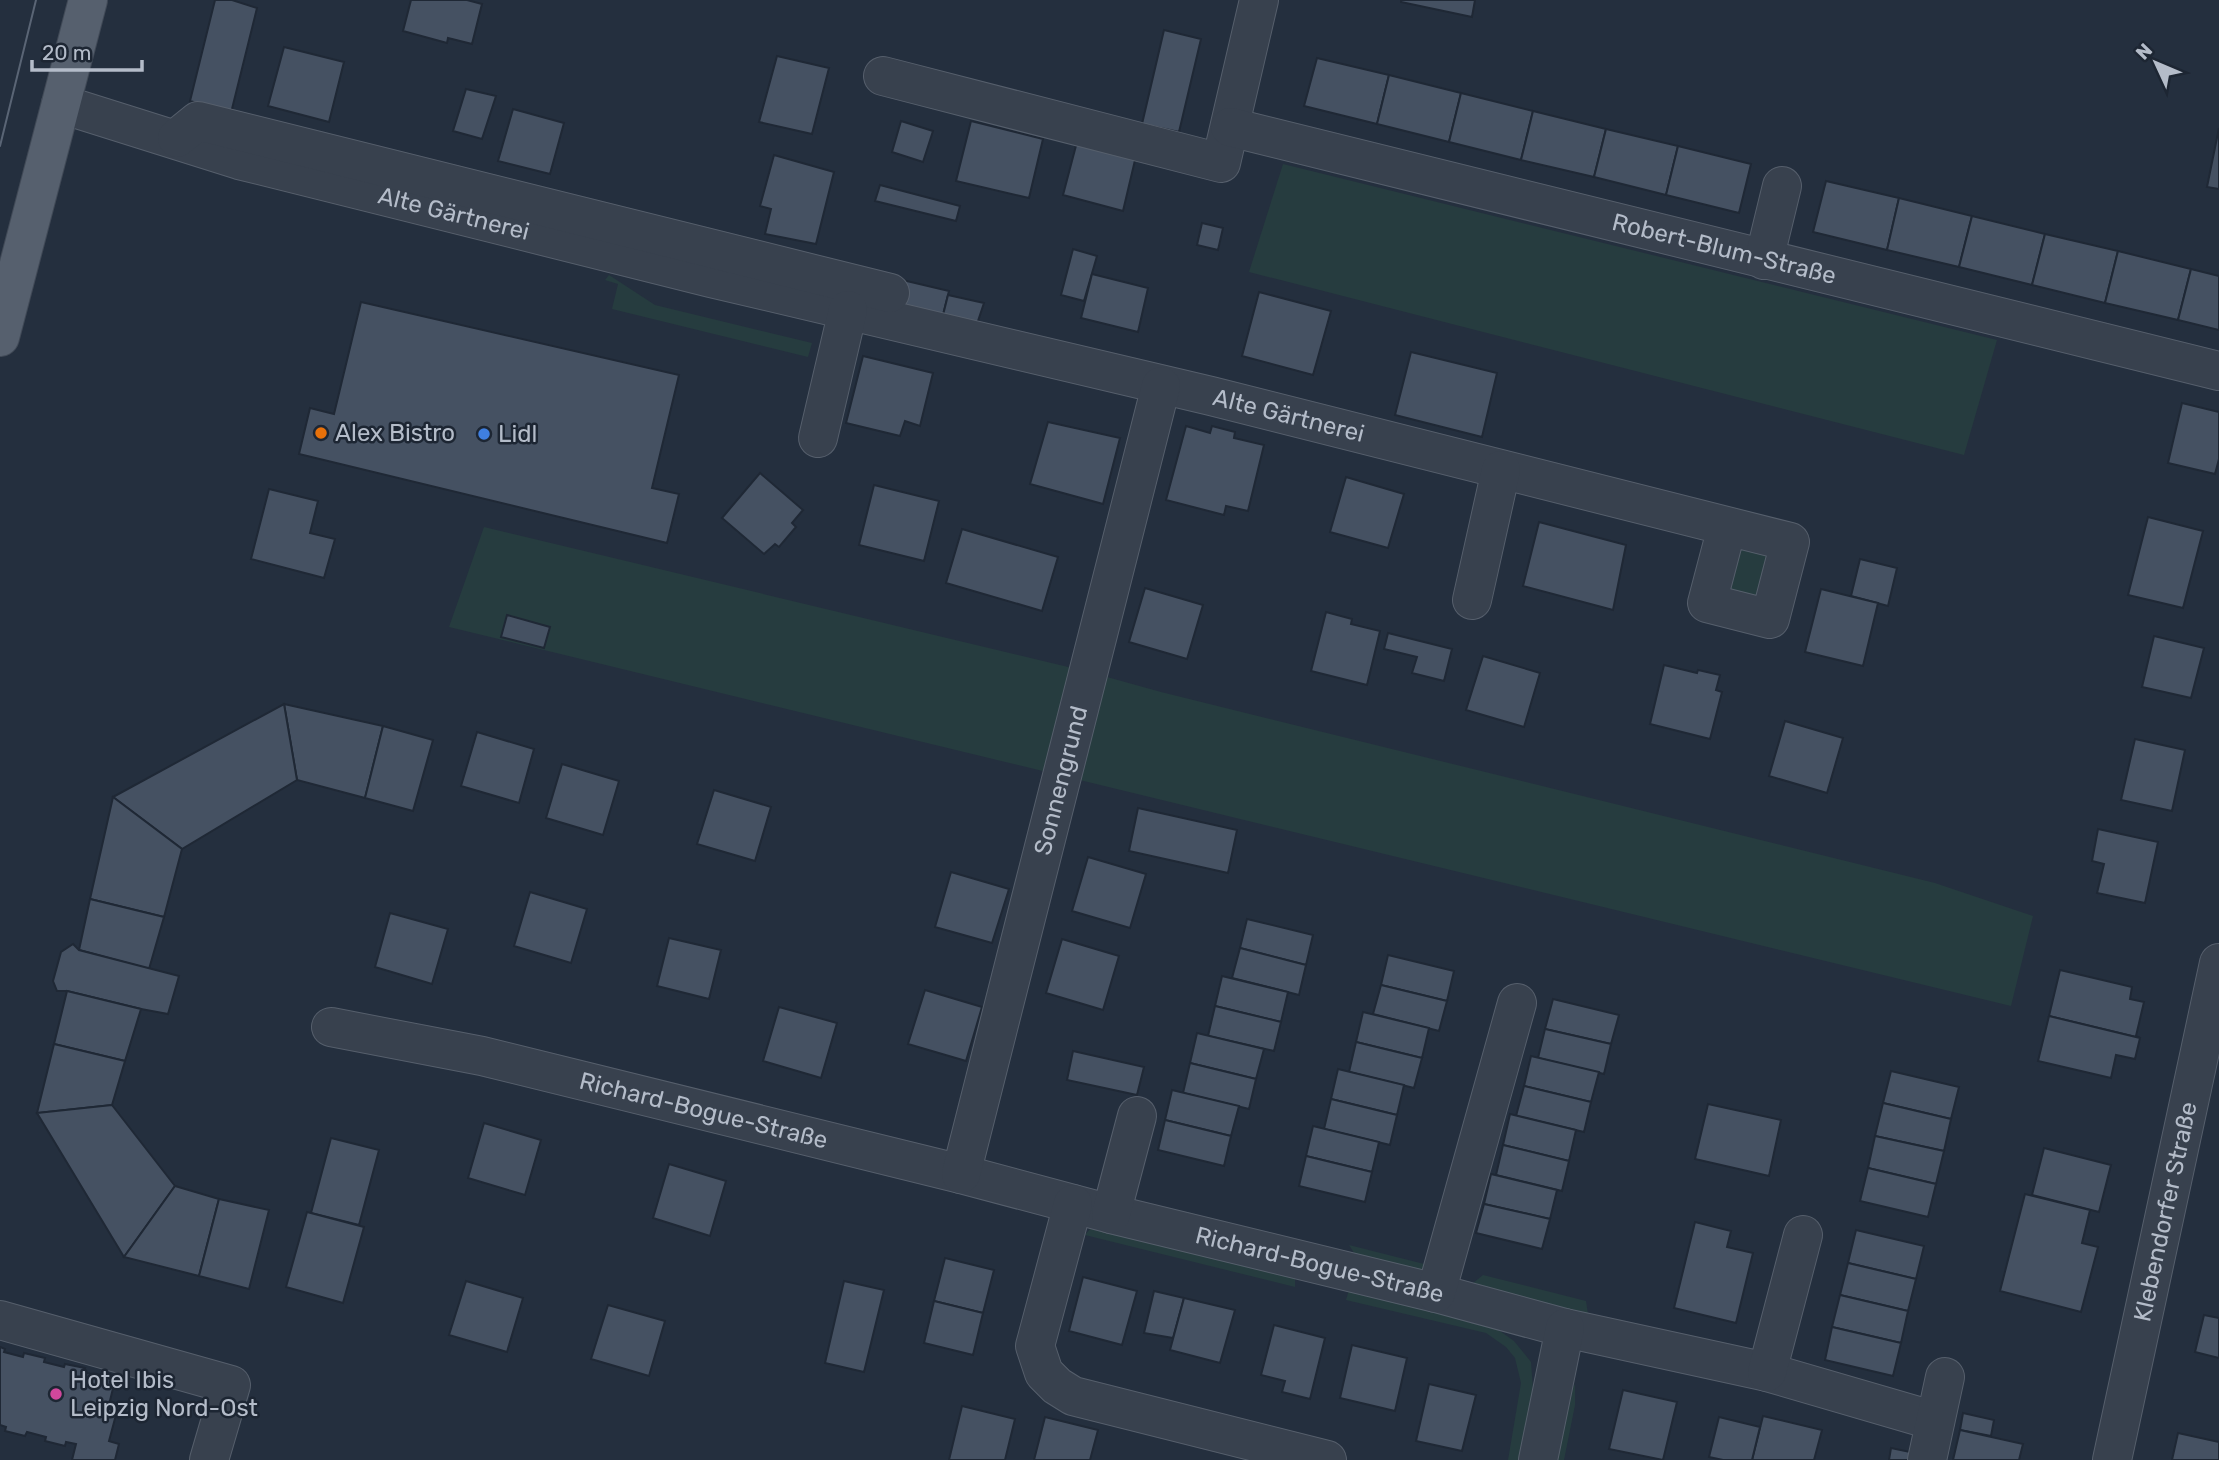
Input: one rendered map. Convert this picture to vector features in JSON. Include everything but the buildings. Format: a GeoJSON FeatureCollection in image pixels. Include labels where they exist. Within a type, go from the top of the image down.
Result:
{"type":"FeatureCollection","features":[{"type":"Feature","properties":{"kind":"main road"},"geometry":{"type":"LineString","coordinates":[[0,337],[88,0]]}},
{"type":"Feature","properties":{"kind":"street"},"geometry":{"type":"LineString","coordinates":[[883,76],[1222,163],[1259,0]]}},
{"type":"Feature","properties":{"kind":"street","name":"Alte Gärtnerei"},"geometry":{"type":"LineString","coordinates":[[61,104],[239,160],[1727,527]]}},
{"type":"Feature","properties":{"kind":"street"},"geometry":{"type":"LineString","coordinates":[[174,140],[198,121],[890,293]]}},
{"type":"Feature","properties":{"kind":"street","name":"Robert-Blum-Straße"},"geometry":{"type":"LineString","coordinates":[[1230,127],[2219,371]]}},
{"type":"Feature","properties":{"kind":"street"},"geometry":{"type":"LineString","coordinates":[[1764,260],[1782,186]]}},
{"type":"Feature","properties":{"kind":"street"},"geometry":{"type":"LineString","coordinates":[[818,438],[848,310]]}},
{"type":"Feature","properties":{"kind":"street","name":"Sonnengrund"},"geometry":{"type":"LineString","coordinates":[[961,1174],[1161,386]]}},
{"type":"Feature","properties":{"kind":"street"},"geometry":{"type":"LineString","coordinates":[[1472,600],[1501,470]]}},
{"type":"Feature","properties":{"kind":"street","name":"Klebendorfer Straße"},"geometry":{"type":"LineString","coordinates":[[2112,1460],[2206,1089],[2219,963]]}},
{"type":"Feature","properties":{"kind":"street"},"geometry":{"type":"LineString","coordinates":[[1436,1293],[1517,1003]]}},
{"type":"Feature","properties":{"kind":"street","name":"Richard-Bogue-Straße"},"geometry":{"type":"LineString","coordinates":[[331,1027],[482,1056],[961,1174],[1073,1205],[1436,1293],[1565,1328],[1767,1372],[1935,1421]]}},
{"type":"Feature","properties":{"kind":"street"},"geometry":{"type":"LineString","coordinates":[[1111,1214],[1138,1116]]}},
{"type":"Feature","properties":{"kind":"street"},"geometry":{"type":"LineString","coordinates":[[1073,1205],[1035,1346],[1044,1373],[1073,1396],[1326,1460]]}},
{"type":"Feature","properties":{"kind":"street"},"geometry":{"type":"LineString","coordinates":[[1767,1372],[1803,1235]]}},
{"type":"Feature","properties":{"kind":"street"},"geometry":{"type":"LineString","coordinates":[[0,1320],[231,1385],[209,1460]]}},
{"type":"Feature","properties":{"kind":"street"},"geometry":{"type":"LineString","coordinates":[[1538,1460],[1565,1328]]}},
{"type":"Feature","properties":{"kind":"street"},"geometry":{"type":"LineString","coordinates":[[1927,1460],[1945,1377]]}},
{"type":"Feature","properties":{"kind":"green space"},"geometry":{"type":"Polygon","coordinates":[[[1283,164],[1997,340],[1964,455],[1249,272],[1283,164]]]}},
{"type":"Feature","properties":{"kind":"green space"},"geometry":{"type":"Polygon","coordinates":[[[609,275],[655,305],[812,343],[808,357],[612,309],[618,284],[605,280],[609,275]]]}},
{"type":"Feature","properties":{"kind":"green space"},"geometry":{"type":"Polygon","coordinates":[[[484,527],[1089,672],[1935,883],[2033,916],[2011,1006],[449,627],[484,527]]]}},
{"type":"Feature","properties":{"kind":"green space"},"geometry":{"type":"Polygon","coordinates":[[[1740,546],[1769,553],[1756,601],[1726,593],[1740,546]]]}},
{"type":"Feature","properties":{"kind":"green space"},"geometry":{"type":"Polygon","coordinates":[[[1101,1227],[1295,1276],[1295,1287],[1085,1235],[1090,1229],[1101,1227]]]}},
{"type":"Feature","properties":{"kind":"green space"},"geometry":{"type":"Polygon","coordinates":[[[1349,1245],[1432,1266],[1432,1275],[1356,1256],[1349,1245]]]}},
{"type":"Feature","properties":{"kind":"green space"},"geometry":{"type":"Polygon","coordinates":[[[1483,1275],[1586,1301],[1588,1314],[1472,1284],[1483,1275]]]}},
{"type":"Feature","properties":{"kind":"green space"},"geometry":{"type":"Polygon","coordinates":[[[1349,1290],[1490,1324],[1514,1341],[1531,1362],[1533,1389],[1520,1460],[1508,1460],[1521,1383],[1515,1358],[1506,1347],[1486,1333],[1346,1300],[1349,1290]]]}},
{"type":"Feature","properties":{"kind":"green space"},"geometry":{"type":"Polygon","coordinates":[[[1575,1384],[1575,1405],[1564,1460],[1555,1460],[1566,1401],[1575,1384]]]}},
{"type":"Feature","properties":{"kind":"tram line"},"geometry":{"type":"LineString","coordinates":[[0,146],[36,0]]}},
{"type":"Feature","properties":{"kind":"place","name":"Alex Bistro"},"geometry":{"type":"Point","coordinates":[321,433]}},
{"type":"Feature","properties":{"kind":"place","name":"Lidl"},"geometry":{"type":"Point","coordinates":[484,434]}},
{"type":"Feature","properties":{"kind":"place","name":"Hotel Ibis Leipzig Nord-Ost"},"geometry":{"type":"Point","coordinates":[56,1394]}}]}
